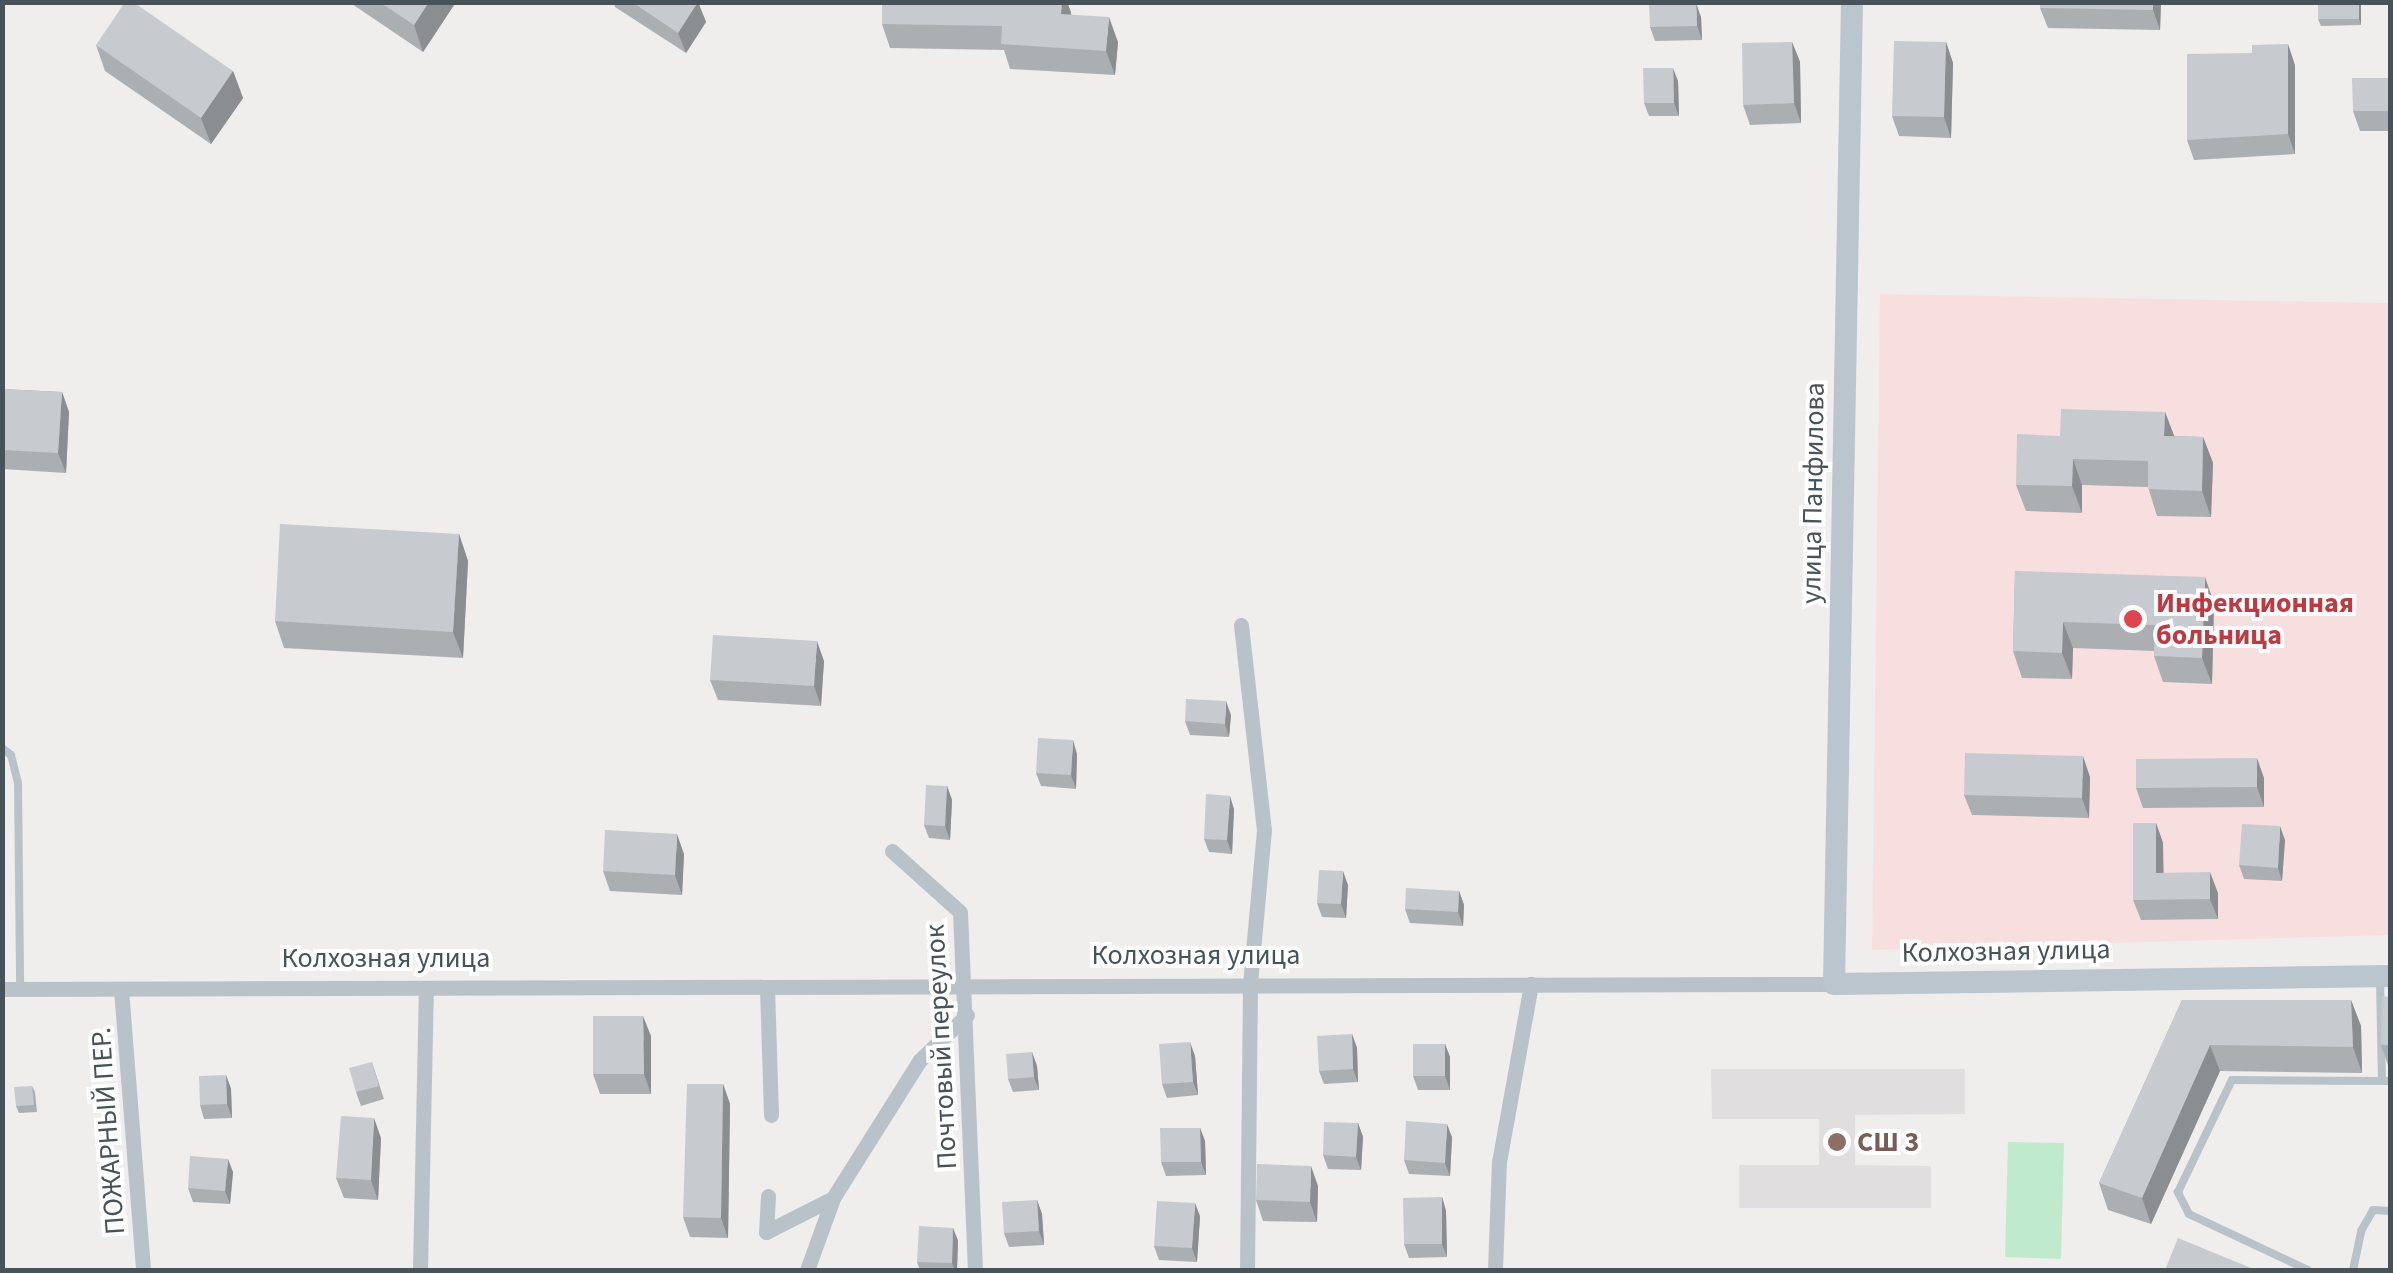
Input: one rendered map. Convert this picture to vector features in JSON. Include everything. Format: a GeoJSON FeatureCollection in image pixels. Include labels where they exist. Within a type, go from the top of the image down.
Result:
{"type":"FeatureCollection","features":[{"type":"Feature","properties":{"kind":"street","name":"улица Панфилова"},"geometry":{"type":"LineString","coordinates":[[1834,984],[1852,2]]}},
{"type":"Feature","properties":{"kind":"street"},"geometry":{"type":"LineString","coordinates":[[1241,626],[1264,830],[1250,985],[1247,1270]]}},
{"type":"Feature","properties":{"kind":"street","name":"Почтовый переулок"},"geometry":{"type":"LineString","coordinates":[[892,850],[960,912],[976,1270]]}},
{"type":"Feature","properties":{"kind":"street","name":"Колхозная улица"},"geometry":{"type":"LineString","coordinates":[[11,989],[1834,984],[2385,976]]}},
{"type":"Feature","properties":{"kind":"street"},"geometry":{"type":"LineString","coordinates":[[1495,1270],[1498,1162],[1531,984]]}},
{"type":"Feature","properties":{"kind":"street"},"geometry":{"type":"LineString","coordinates":[[766,986],[771,1115]]}},
{"type":"Feature","properties":{"kind":"street","name":"ПОЖАРНЫЙ ПЕР."},"geometry":{"type":"LineString","coordinates":[[121,988],[143,1270]]}},
{"type":"Feature","properties":{"kind":"street"},"geometry":{"type":"LineString","coordinates":[[420,1270],[426,988]]}},
{"type":"Feature","properties":{"kind":"street"},"geometry":{"type":"LineString","coordinates":[[807,1270],[833,1198],[920,1060],[967,1015]]}},
{"type":"Feature","properties":{"kind":"street"},"geometry":{"type":"LineString","coordinates":[[768,1196],[766,1232],[833,1198]]}},
{"type":"Feature","properties":{"kind":"lane"},"geometry":{"type":"LineString","coordinates":[[2,748],[11,755],[18,783],[11,989]]}},
{"type":"Feature","properties":{"kind":"lane"},"geometry":{"type":"LineString","coordinates":[[2308,1270],[2189,1214],[2178,1192],[2232,1080],[2386,1081],[2385,976]]}},
{"type":"Feature","properties":{"kind":"lane"},"geometry":{"type":"LineString","coordinates":[[2353,1270],[2373,1210],[2390,1211]]}},
{"type":"Feature","properties":{"kind":"shaded area","name":"Инфекционная больница"},"geometry":{"type":"Polygon","coordinates":[[[1880,294],[2390,303],[2390,935],[1872,950],[1880,294]]]}},
{"type":"Feature","properties":{"kind":"shaded area","name":"СШ 3"},"geometry":{"type":"Polygon","coordinates":[[[1711,1069],[1965,1069],[1965,1114],[1855,1115],[1855,1165],[1931,1166],[1931,1208],[1739,1208],[1739,1165],[1819,1165],[1819,1119],[1712,1119],[1711,1069]]]}},
{"type":"Feature","properties":{"kind":"green space"},"geometry":{"type":"Polygon","coordinates":[[[2008,1142],[2064,1143],[2061,1259],[2005,1257],[2008,1142]]]}},
{"type":"Feature","properties":{"kind":"building"},"geometry":{"type":"Polygon","coordinates":[[[125,2],[133,2],[233,71],[201,118],[96,45],[125,2]]]}},
{"type":"Feature","properties":{"kind":"building"},"geometry":{"type":"Polygon","coordinates":[[[379,2],[429,2],[414,25],[379,2]]]}},
{"type":"Feature","properties":{"kind":"building"},"geometry":{"type":"Polygon","coordinates":[[[632,2],[698,2],[678,33],[632,2]]]}},
{"type":"Feature","properties":{"kind":"building"},"geometry":{"type":"Polygon","coordinates":[[[882,2],[1062,2],[1061,14],[1109,17],[1106,51],[1001,44],[1002,26],[882,24],[882,2]]]}},
{"type":"Feature","properties":{"kind":"building"},"geometry":{"type":"Polygon","coordinates":[[[2040,2],[2153,2],[2153,10],[2040,8],[2040,2]]]}},
{"type":"Feature","properties":{"kind":"building"},"geometry":{"type":"Polygon","coordinates":[[[2318,2],[2359,2],[2359,19],[2318,19],[2318,2]]]}},
{"type":"Feature","properties":{"kind":"building"},"geometry":{"type":"Polygon","coordinates":[[[1696,3],[1697,26],[1650,27],[1649,4],[1696,3]]]}},
{"type":"Feature","properties":{"kind":"building"},"geometry":{"type":"Polygon","coordinates":[[[1894,41],[1946,42],[1944,117],[1892,116],[1894,41]]]}},
{"type":"Feature","properties":{"kind":"building"},"geometry":{"type":"Polygon","coordinates":[[[1792,42],[1794,103],[1743,105],[1742,43],[1792,42]]]}},
{"type":"Feature","properties":{"kind":"building"},"geometry":{"type":"Polygon","coordinates":[[[2288,44],[2288,134],[2187,140],[2187,54],[2252,53],[2252,45],[2288,44]]]}},
{"type":"Feature","properties":{"kind":"building"},"geometry":{"type":"Polygon","coordinates":[[[1643,68],[1673,68],[1674,103],[1644,103],[1643,68]]]}},
{"type":"Feature","properties":{"kind":"building"},"geometry":{"type":"Polygon","coordinates":[[[2352,78],[2390,78],[2390,111],[2353,111],[2352,78]]]}},
{"type":"Feature","properties":{"kind":"building"},"geometry":{"type":"Polygon","coordinates":[[[2,389],[62,392],[58,453],[2,450],[2,389]]]}},
{"type":"Feature","properties":{"kind":"building"},"geometry":{"type":"Polygon","coordinates":[[[2061,409],[2165,412],[2164,436],[2203,437],[2202,491],[2148,489],[2148,461],[2073,459],[2072,486],[2016,485],[2017,434],[2060,436],[2061,409]]]}},
{"type":"Feature","properties":{"kind":"building"},"geometry":{"type":"Polygon","coordinates":[[[280,524],[459,534],[453,632],[275,621],[280,524]]]}},
{"type":"Feature","properties":{"kind":"building"},"geometry":{"type":"Polygon","coordinates":[[[2015,571],[2205,577],[2202,658],[2154,656],[2155,625],[2063,622],[2062,653],[2013,651],[2015,571]]]}},
{"type":"Feature","properties":{"kind":"building"},"geometry":{"type":"Polygon","coordinates":[[[713,635],[817,641],[814,686],[710,680],[713,635]]]}},
{"type":"Feature","properties":{"kind":"building"},"geometry":{"type":"Polygon","coordinates":[[[1186,699],[1226,701],[1225,724],[1185,721],[1186,699]]]}},
{"type":"Feature","properties":{"kind":"building"},"geometry":{"type":"Polygon","coordinates":[[[1038,738],[1073,740],[1071,775],[1036,773],[1038,738]]]}},
{"type":"Feature","properties":{"kind":"building"},"geometry":{"type":"Polygon","coordinates":[[[1965,753],[2083,756],[2082,798],[1964,795],[1965,753]]]}},
{"type":"Feature","properties":{"kind":"building"},"geometry":{"type":"Polygon","coordinates":[[[2257,758],[2257,787],[2136,788],[2136,759],[2257,758]]]}},
{"type":"Feature","properties":{"kind":"building"},"geometry":{"type":"Polygon","coordinates":[[[926,785],[947,786],[945,826],[924,825],[926,785]]]}},
{"type":"Feature","properties":{"kind":"building"},"geometry":{"type":"Polygon","coordinates":[[[1206,794],[1230,796],[1227,840],[1204,839],[1206,794]]]}},
{"type":"Feature","properties":{"kind":"building"},"geometry":{"type":"Polygon","coordinates":[[[2133,823],[2156,823],[2156,873],[2210,872],[2210,899],[2133,900],[2133,823]]]}},
{"type":"Feature","properties":{"kind":"building"},"geometry":{"type":"Polygon","coordinates":[[[2242,824],[2280,826],[2278,868],[2239,865],[2242,824]]]}},
{"type":"Feature","properties":{"kind":"building"},"geometry":{"type":"Polygon","coordinates":[[[605,830],[677,834],[675,875],[603,871],[605,830]]]}},
{"type":"Feature","properties":{"kind":"building"},"geometry":{"type":"Polygon","coordinates":[[[1319,870],[1343,871],[1341,904],[1317,903],[1319,870]]]}},
{"type":"Feature","properties":{"kind":"building"},"geometry":{"type":"Polygon","coordinates":[[[1406,888],[1459,891],[1458,912],[1405,909],[1406,888]]]}},
{"type":"Feature","properties":{"kind":"building"},"geometry":{"type":"Polygon","coordinates":[[[2382,996],[2390,997],[2390,1045],[2381,1045],[2382,996]]]}},
{"type":"Feature","properties":{"kind":"building"},"geometry":{"type":"Polygon","coordinates":[[[2182,1000],[2351,1000],[2353,1047],[2210,1045],[2142,1198],[2099,1183],[2182,1000]]]}},
{"type":"Feature","properties":{"kind":"building"},"geometry":{"type":"Polygon","coordinates":[[[593,1016],[643,1016],[644,1074],[593,1074],[593,1016]]]}},
{"type":"Feature","properties":{"kind":"building"},"geometry":{"type":"Polygon","coordinates":[[[1352,1034],[1353,1069],[1319,1071],[1317,1036],[1352,1034]]]}},
{"type":"Feature","properties":{"kind":"building"},"geometry":{"type":"Polygon","coordinates":[[[1190,1042],[1193,1082],[1162,1084],[1159,1044],[1190,1042]]]}},
{"type":"Feature","properties":{"kind":"building"},"geometry":{"type":"Polygon","coordinates":[[[1413,1044],[1445,1044],[1445,1076],[1413,1076],[1413,1044]]]}},
{"type":"Feature","properties":{"kind":"building"},"geometry":{"type":"Polygon","coordinates":[[[1032,1052],[1034,1077],[1008,1079],[1006,1054],[1032,1052]]]}},
{"type":"Feature","properties":{"kind":"building"},"geometry":{"type":"Polygon","coordinates":[[[372,1062],[379,1086],[356,1092],[349,1068],[372,1062]]]}},
{"type":"Feature","properties":{"kind":"building"},"geometry":{"type":"Polygon","coordinates":[[[226,1075],[227,1104],[200,1105],[199,1076],[226,1075]]]}},
{"type":"Feature","properties":{"kind":"building"},"geometry":{"type":"Polygon","coordinates":[[[687,1084],[723,1084],[721,1218],[683,1217],[687,1084]]]}},
{"type":"Feature","properties":{"kind":"building"},"geometry":{"type":"Polygon","coordinates":[[[32,1086],[34,1105],[16,1106],[14,1087],[32,1086]]]}},
{"type":"Feature","properties":{"kind":"building"},"geometry":{"type":"Polygon","coordinates":[[[341,1116],[374,1118],[371,1180],[336,1178],[341,1116]]]}},
{"type":"Feature","properties":{"kind":"building"},"geometry":{"type":"Polygon","coordinates":[[[1406,1121],[1447,1124],[1445,1163],[1404,1160],[1406,1121]]]}},
{"type":"Feature","properties":{"kind":"building"},"geometry":{"type":"Polygon","coordinates":[[[1324,1122],[1358,1123],[1356,1157],[1323,1155],[1324,1122]]]}},
{"type":"Feature","properties":{"kind":"building"},"geometry":{"type":"Polygon","coordinates":[[[1160,1128],[1200,1128],[1201,1162],[1161,1162],[1160,1128]]]}},
{"type":"Feature","properties":{"kind":"building"},"geometry":{"type":"Polygon","coordinates":[[[190,1156],[228,1159],[225,1191],[188,1188],[190,1156]]]}},
{"type":"Feature","properties":{"kind":"building"},"geometry":{"type":"Polygon","coordinates":[[[1257,1164],[1311,1166],[1310,1202],[1256,1200],[1257,1164]]]}},
{"type":"Feature","properties":{"kind":"building"},"geometry":{"type":"Polygon","coordinates":[[[1442,1197],[1442,1244],[1404,1244],[1403,1198],[1442,1197]]]}},
{"type":"Feature","properties":{"kind":"building"},"geometry":{"type":"Polygon","coordinates":[[[1037,1200],[1039,1231],[1004,1233],[1002,1202],[1037,1200]]]}},
{"type":"Feature","properties":{"kind":"building"},"geometry":{"type":"Polygon","coordinates":[[[1157,1201],[1195,1203],[1192,1248],[1154,1246],[1157,1201]]]}},
{"type":"Feature","properties":{"kind":"building"},"geometry":{"type":"Polygon","coordinates":[[[919,1226],[953,1228],[952,1263],[917,1262],[919,1226]]]}},
{"type":"Feature","properties":{"kind":"building"},"geometry":{"type":"Polygon","coordinates":[[[2178,1238],[2256,1270],[2165,1270],[2178,1238]]]}},
{"type":"Feature","properties":{"kind":"place","name":"Инфекционная больница"},"geometry":{"type":"Point","coordinates":[2133,619]}},
{"type":"Feature","properties":{"kind":"place","name":"СШ 3"},"geometry":{"type":"Point","coordinates":[1837,1142]}}]}
